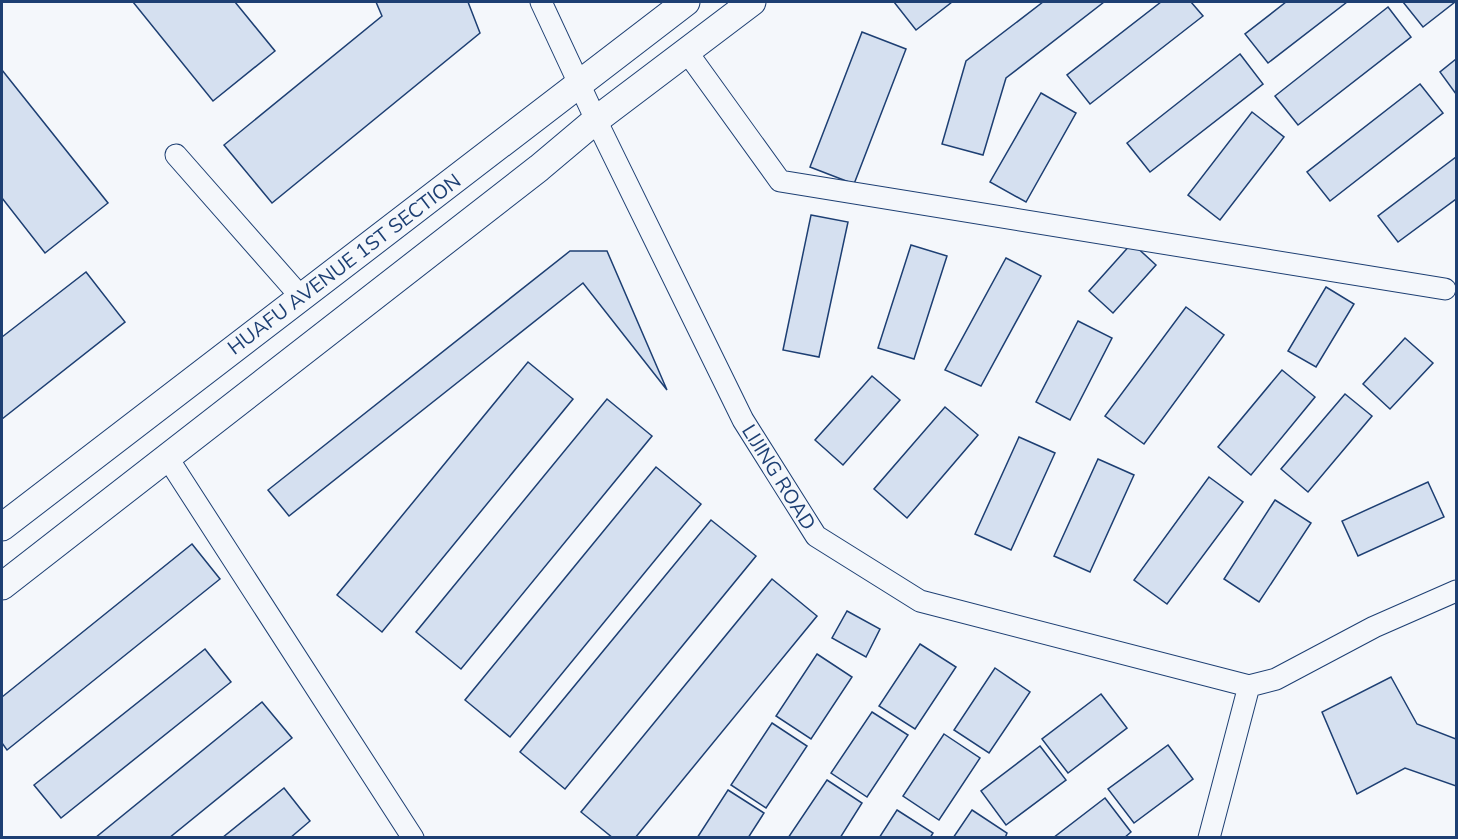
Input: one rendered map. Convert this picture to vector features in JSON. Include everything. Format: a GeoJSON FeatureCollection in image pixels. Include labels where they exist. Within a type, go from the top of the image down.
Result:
{"type":"FeatureCollection","features":[{"type":"Feature","properties":{"kind":"main road","name":"HUAFU AVENUE 1ST SECTION"},"geometry":{"type":"LineString","coordinates":[[2,527],[686,2]]}},
{"type":"Feature","properties":{"kind":"main road"},"geometry":{"type":"LineString","coordinates":[[2,586],[539,168],[597,120],[752,2]]}},
{"type":"Feature","properties":{"kind":"street","name":"LIJING ROAD"},"geometry":{"type":"LineString","coordinates":[[541,2],[743,420],[816,536],[920,602],[1250,686]]}},
{"type":"Feature","properties":{"kind":"street"},"geometry":{"type":"LineString","coordinates":[[687,52],[780,181],[1445,289]]}},
{"type":"Feature","properties":{"kind":"street"},"geometry":{"type":"LineString","coordinates":[[176,155],[302,297]]}},
{"type":"Feature","properties":{"kind":"street"},"geometry":{"type":"LineString","coordinates":[[167,457],[413,837]]}},
{"type":"Feature","properties":{"kind":"street"},"geometry":{"type":"LineString","coordinates":[[1209,837],[1250,686],[1276,679],[1374,627],[1456,591]]}},
{"type":"Feature","properties":{"kind":"building"},"geometry":{"type":"Polygon","coordinates":[[[133,2],[235,2],[275,51],[213,101],[133,2]]]}},
{"type":"Feature","properties":{"kind":"building"},"geometry":{"type":"Polygon","coordinates":[[[376,2],[468,2],[480,33],[272,203],[224,145],[382,16],[376,2]]]}},
{"type":"Feature","properties":{"kind":"building"},"geometry":{"type":"Polygon","coordinates":[[[894,2],[952,2],[916,30],[894,2]]]}},
{"type":"Feature","properties":{"kind":"building"},"geometry":{"type":"Polygon","coordinates":[[[1043,2],[1104,2],[1006,78],[983,155],[942,144],[966,61],[1043,2]]]}},
{"type":"Feature","properties":{"kind":"building"},"geometry":{"type":"Polygon","coordinates":[[[1161,2],[1191,2],[1203,16],[1090,104],[1067,75],[1161,2]]]}},
{"type":"Feature","properties":{"kind":"building"},"geometry":{"type":"Polygon","coordinates":[[[1286,2],[1347,2],[1268,63],[1245,34],[1286,2]]]}},
{"type":"Feature","properties":{"kind":"building"},"geometry":{"type":"Polygon","coordinates":[[[1403,2],[1455,2],[1423,27],[1403,2]]]}},
{"type":"Feature","properties":{"kind":"building"},"geometry":{"type":"Polygon","coordinates":[[[1388,7],[1411,37],[1298,125],[1275,96],[1388,7]]]}},
{"type":"Feature","properties":{"kind":"building"},"geometry":{"type":"Polygon","coordinates":[[[862,32],[906,49],[854,184],[810,167],[862,32]]]}},
{"type":"Feature","properties":{"kind":"building"},"geometry":{"type":"Polygon","coordinates":[[[1240,54],[1263,84],[1150,172],[1127,143],[1240,54]]]}},
{"type":"Feature","properties":{"kind":"building"},"geometry":{"type":"Polygon","coordinates":[[[1456,59],[1456,94],[1440,72],[1456,59]]]}},
{"type":"Feature","properties":{"kind":"building"},"geometry":{"type":"Polygon","coordinates":[[[2,70],[108,203],[45,253],[2,198],[2,70]]]}},
{"type":"Feature","properties":{"kind":"building"},"geometry":{"type":"Polygon","coordinates":[[[1420,84],[1443,113],[1330,201],[1307,172],[1420,84]]]}},
{"type":"Feature","properties":{"kind":"building"},"geometry":{"type":"Polygon","coordinates":[[[1041,93],[1076,113],[1026,202],[990,182],[1041,93]]]}},
{"type":"Feature","properties":{"kind":"building"},"geometry":{"type":"Polygon","coordinates":[[[1252,112],[1284,137],[1220,220],[1188,195],[1252,112]]]}},
{"type":"Feature","properties":{"kind":"building"},"geometry":{"type":"Polygon","coordinates":[[[1456,157],[1456,199],[1398,242],[1378,216],[1456,157]]]}},
{"type":"Feature","properties":{"kind":"building"},"geometry":{"type":"Polygon","coordinates":[[[811,215],[848,222],[819,357],[783,350],[811,215]]]}},
{"type":"Feature","properties":{"kind":"building"},"geometry":{"type":"Polygon","coordinates":[[[1132,243],[1156,265],[1113,313],[1089,291],[1132,243]]]}},
{"type":"Feature","properties":{"kind":"building"},"geometry":{"type":"Polygon","coordinates":[[[911,245],[947,256],[914,359],[878,348],[911,245]]]}},
{"type":"Feature","properties":{"kind":"building"},"geometry":{"type":"Polygon","coordinates":[[[570,251],[607,251],[667,390],[583,283],[289,516],[268,490],[570,251]]]}},
{"type":"Feature","properties":{"kind":"building"},"geometry":{"type":"Polygon","coordinates":[[[1006,258],[1041,276],[981,386],[945,370],[1006,258]]]}},
{"type":"Feature","properties":{"kind":"building"},"geometry":{"type":"Polygon","coordinates":[[[86,272],[125,322],[2,419],[2,337],[86,272]]]}},
{"type":"Feature","properties":{"kind":"building"},"geometry":{"type":"Polygon","coordinates":[[[1326,287],[1354,304],[1316,367],[1288,351],[1326,287]]]}},
{"type":"Feature","properties":{"kind":"building"},"geometry":{"type":"Polygon","coordinates":[[[1186,307],[1224,335],[1144,444],[1105,416],[1186,307]]]}},
{"type":"Feature","properties":{"kind":"building"},"geometry":{"type":"Polygon","coordinates":[[[1078,321],[1112,338],[1070,420],[1036,402],[1078,321]]]}},
{"type":"Feature","properties":{"kind":"building"},"geometry":{"type":"Polygon","coordinates":[[[1405,338],[1433,363],[1390,409],[1363,384],[1405,338]]]}},
{"type":"Feature","properties":{"kind":"building"},"geometry":{"type":"Polygon","coordinates":[[[528,362],[573,399],[382,632],[337,595],[528,362]]]}},
{"type":"Feature","properties":{"kind":"building"},"geometry":{"type":"Polygon","coordinates":[[[1282,370],[1315,397],[1251,475],[1218,447],[1282,370]]]}},
{"type":"Feature","properties":{"kind":"building"},"geometry":{"type":"Polygon","coordinates":[[[872,376],[900,400],[843,465],[815,440],[872,376]]]}},
{"type":"Feature","properties":{"kind":"building"},"geometry":{"type":"Polygon","coordinates":[[[1345,394],[1372,416],[1308,492],[1281,469],[1345,394]]]}},
{"type":"Feature","properties":{"kind":"building"},"geometry":{"type":"Polygon","coordinates":[[[607,399],[652,436],[461,669],[416,632],[607,399]]]}},
{"type":"Feature","properties":{"kind":"building"},"geometry":{"type":"Polygon","coordinates":[[[945,407],[978,435],[907,518],[874,489],[945,407]]]}},
{"type":"Feature","properties":{"kind":"building"},"geometry":{"type":"Polygon","coordinates":[[[1019,437],[1055,453],[1011,550],[975,534],[1019,437]]]}},
{"type":"Feature","properties":{"kind":"building"},"geometry":{"type":"Polygon","coordinates":[[[1098,459],[1134,475],[1090,572],[1054,556],[1098,459]]]}},
{"type":"Feature","properties":{"kind":"building"},"geometry":{"type":"Polygon","coordinates":[[[656,467],[701,504],[510,737],[465,700],[656,467]]]}},
{"type":"Feature","properties":{"kind":"building"},"geometry":{"type":"Polygon","coordinates":[[[1209,477],[1243,502],[1167,604],[1134,580],[1209,477]]]}},
{"type":"Feature","properties":{"kind":"building"},"geometry":{"type":"Polygon","coordinates":[[[1428,482],[1444,517],[1358,556],[1342,521],[1428,482]]]}},
{"type":"Feature","properties":{"kind":"building"},"geometry":{"type":"Polygon","coordinates":[[[1275,500],[1311,523],[1259,602],[1224,579],[1275,500]]]}},
{"type":"Feature","properties":{"kind":"building"},"geometry":{"type":"Polygon","coordinates":[[[711,520],[756,556],[565,789],[520,752],[711,520]]]}},
{"type":"Feature","properties":{"kind":"building"},"geometry":{"type":"Polygon","coordinates":[[[192,544],[220,579],[7,750],[2,743],[2,697],[192,544]]]}},
{"type":"Feature","properties":{"kind":"building"},"geometry":{"type":"Polygon","coordinates":[[[772,579],[817,616],[635,838],[613,838],[581,812],[772,579]]]}},
{"type":"Feature","properties":{"kind":"building"},"geometry":{"type":"Polygon","coordinates":[[[847,611],[880,629],[866,657],[832,638],[847,611]]]}},
{"type":"Feature","properties":{"kind":"building"},"geometry":{"type":"Polygon","coordinates":[[[920,644],[956,667],[915,729],[879,706],[920,644]]]}},
{"type":"Feature","properties":{"kind":"building"},"geometry":{"type":"Polygon","coordinates":[[[205,649],[231,682],[61,818],[34,785],[205,649]]]}},
{"type":"Feature","properties":{"kind":"building"},"geometry":{"type":"Polygon","coordinates":[[[817,654],[852,677],[811,739],[776,716],[817,654]]]}},
{"type":"Feature","properties":{"kind":"building"},"geometry":{"type":"Polygon","coordinates":[[[995,668],[1030,692],[989,753],[954,730],[995,668]]]}},
{"type":"Feature","properties":{"kind":"building"},"geometry":{"type":"Polygon","coordinates":[[[1391,677],[1417,724],[1456,739],[1456,786],[1405,768],[1357,794],[1322,712],[1391,677]]]}},
{"type":"Feature","properties":{"kind":"building"},"geometry":{"type":"Polygon","coordinates":[[[1101,694],[1127,728],[1068,773],[1042,739],[1101,694]]]}},
{"type":"Feature","properties":{"kind":"building"},"geometry":{"type":"Polygon","coordinates":[[[262,702],[292,738],[169,838],[95,838],[262,702]]]}},
{"type":"Feature","properties":{"kind":"building"},"geometry":{"type":"Polygon","coordinates":[[[872,712],[908,735],[867,797],[831,773],[872,712]]]}},
{"type":"Feature","properties":{"kind":"building"},"geometry":{"type":"Polygon","coordinates":[[[772,723],[807,746],[766,808],[731,785],[772,723]]]}},
{"type":"Feature","properties":{"kind":"building"},"geometry":{"type":"Polygon","coordinates":[[[944,734],[980,758],[939,820],[903,796],[944,734]]]}},
{"type":"Feature","properties":{"kind":"building"},"geometry":{"type":"Polygon","coordinates":[[[1168,745],[1193,779],[1134,823],[1108,789],[1168,745]]]}},
{"type":"Feature","properties":{"kind":"building"},"geometry":{"type":"Polygon","coordinates":[[[1040,746],[1066,780],[1006,825],[981,791],[1040,746]]]}},
{"type":"Feature","properties":{"kind":"building"},"geometry":{"type":"Polygon","coordinates":[[[827,780],[862,803],[840,838],[788,838],[827,780]]]}},
{"type":"Feature","properties":{"kind":"building"},"geometry":{"type":"Polygon","coordinates":[[[284,788],[310,821],[290,838],[222,838],[284,788]]]}},
{"type":"Feature","properties":{"kind":"building"},"geometry":{"type":"Polygon","coordinates":[[[728,790],[764,813],[748,838],[697,838],[728,790]]]}},
{"type":"Feature","properties":{"kind":"building"},"geometry":{"type":"Polygon","coordinates":[[[1105,798],[1131,832],[1124,838],[1053,838],[1105,798]]]}},
{"type":"Feature","properties":{"kind":"building"},"geometry":{"type":"Polygon","coordinates":[[[897,810],[933,833],[930,838],[879,838],[897,810]]]}},
{"type":"Feature","properties":{"kind":"building"},"geometry":{"type":"Polygon","coordinates":[[[972,810],[1007,833],[1005,838],[953,838],[972,810]]]}}]}
